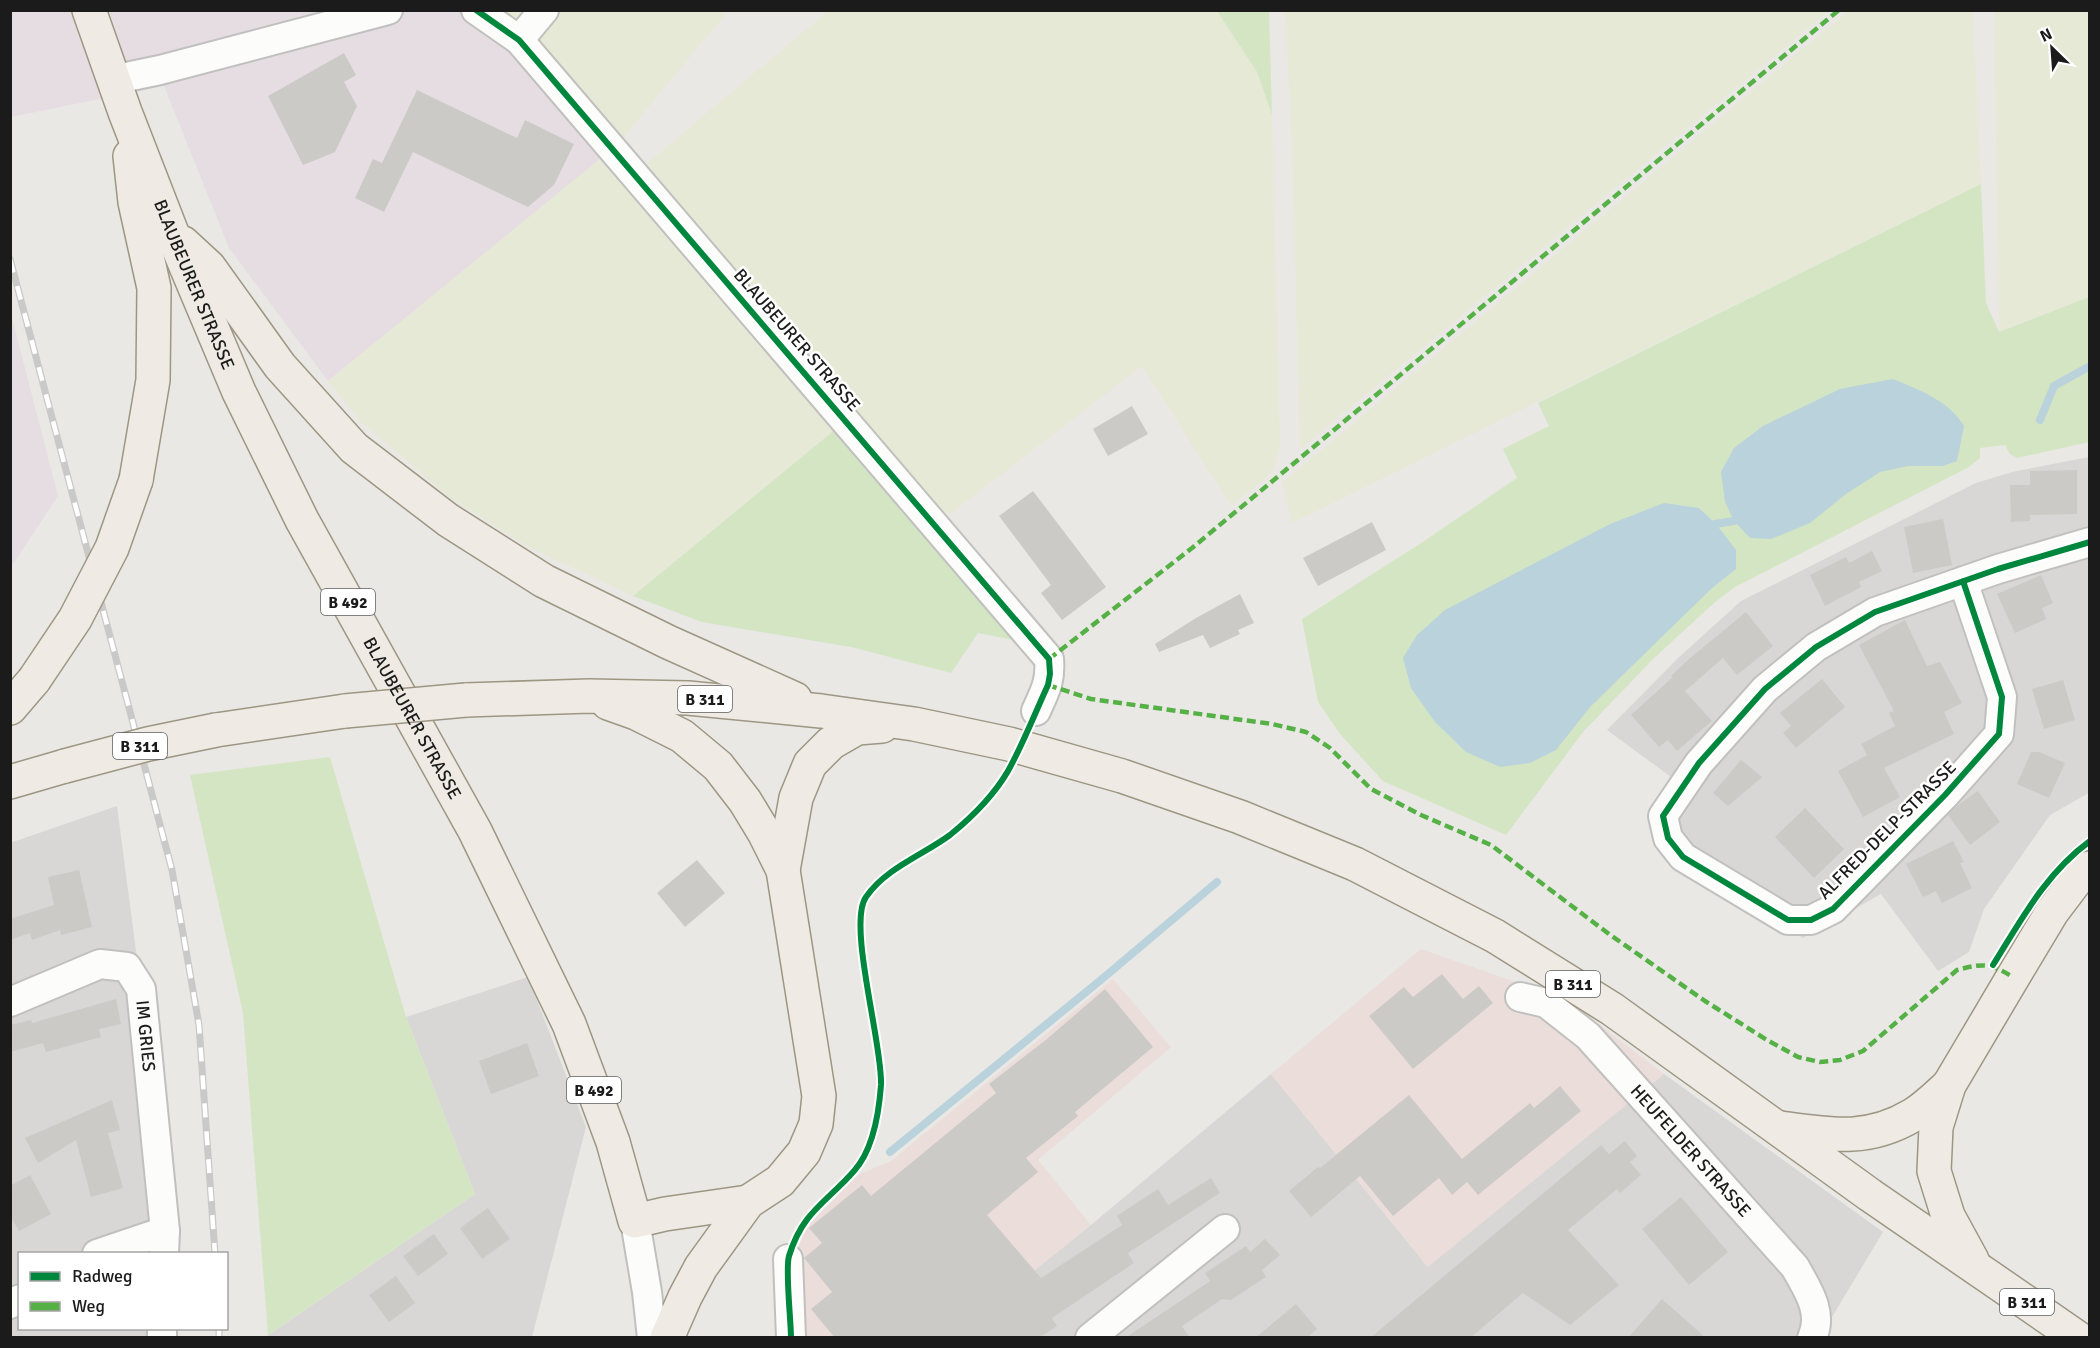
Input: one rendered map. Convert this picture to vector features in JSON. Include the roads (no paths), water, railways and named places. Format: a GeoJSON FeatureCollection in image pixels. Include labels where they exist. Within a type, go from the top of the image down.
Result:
{"type":"FeatureCollection","features":[{"type":"Feature","properties":{"kind":"main road","name":"BLAUBEURER STRASSE"},"geometry":{"type":"LineString","coordinates":[[89,10],[112,80],[172,233],[239,392],[302,520],[475,831],[569,1024],[613,1142],[635,1221]]}},
{"type":"Feature","properties":{"kind":"main road"},"geometry":{"type":"LineString","coordinates":[[10,708],[34,680],[75,619],[112,549],[136,480],[153,380],[154,288],[135,202],[125,112]]}},
{"type":"Feature","properties":{"kind":"main road"},"geometry":{"type":"LineString","coordinates":[[172,233],[209,267],[280,366],[354,448],[448,520],[544,581],[668,642],[821,711]]}},
{"type":"Feature","properties":{"kind":"main road"},"geometry":{"type":"LineString","coordinates":[[589,696],[636,713],[682,736],[718,766],[745,801],[765,834],[783,870],[819,1096],[816,1124],[804,1152],[780,1181],[748,1202],[701,1267],[667,1338]]}},
{"type":"Feature","properties":{"kind":"main road","name":"B 311"},"geometry":{"type":"LineString","coordinates":[[10,782],[148,744],[216,730],[345,711],[466,700],[589,696],[688,698],[821,711],[914,724],[1009,744],[1122,776],[1240,816],[1355,864],[1495,936],[1612,1009],[1870,1195],[2078,1338]]}},
{"type":"Feature","properties":{"kind":"main road"},"geometry":{"type":"LineString","coordinates":[[783,870],[796,798],[810,764],[831,743],[857,728],[914,724]]}},
{"type":"Feature","properties":{"kind":"main road"},"geometry":{"type":"LineString","coordinates":[[1976,1266],[1948,1216],[1934,1171],[1936,1127],[1949,1085],[2052,912],[2077,879],[2090,868]]}},
{"type":"Feature","properties":{"kind":"main road"},"geometry":{"type":"LineString","coordinates":[[1777,1127],[1836,1136],[1880,1131],[1914,1114],[1949,1085]]}},
{"type":"Feature","properties":{"kind":"main road"},"geometry":{"type":"LineString","coordinates":[[635,1221],[665,1214],[748,1202]]}},
{"type":"Feature","properties":{"kind":"street"},"geometry":{"type":"LineString","coordinates":[[112,80],[171,68],[388,10]]}},
{"type":"Feature","properties":{"kind":"street","name":"BLAUBEURER STRASSE"},"geometry":{"type":"LineString","coordinates":[[476,10],[519,40],[1049,659],[1048,685],[1036,711]]}},
{"type":"Feature","properties":{"kind":"street"},"geometry":{"type":"LineString","coordinates":[[519,40],[544,10]]}},
{"type":"Feature","properties":{"kind":"street","name":"ALFRED-DELP-STRASSE"},"geometry":{"type":"LineString","coordinates":[[1963,581],[2002,697],[1999,734],[1944,795],[1833,909],[1811,920],[1788,920],[1683,857],[1668,838],[1663,816],[1699,763],[1765,690],[1816,647],[1875,612],[1998,568],[2090,542]]}},
{"type":"Feature","properties":{"kind":"street","name":"IM GRIES"},"geometry":{"type":"LineString","coordinates":[[10,1002],[100,964],[127,967],[141,989],[165,1243],[109,1252]]}},
{"type":"Feature","properties":{"kind":"street","name":"HEUFELDER STRASSE"},"geometry":{"type":"LineString","coordinates":[[1520,997],[1546,1003],[1588,1035],[1795,1267],[1814,1301],[1817,1327],[1812,1338]]}},
{"type":"Feature","properties":{"kind":"street","name":"BLAUBEURER STRASSE"},"geometry":{"type":"LineString","coordinates":[[635,1221],[652,1338]]}},
{"type":"Feature","properties":{"kind":"street"},"geometry":{"type":"LineString","coordinates":[[1090,1338],[1225,1229]]}},
{"type":"Feature","properties":{"kind":"street"},"geometry":{"type":"LineString","coordinates":[[788,1259],[791,1338]]}},
{"type":"Feature","properties":{"kind":"water"},"geometry":{"type":"Polygon","coordinates":[[[1893,379],[1932,397],[1950,409],[1957,417],[1964,426],[1957,461],[1943,466],[1908,466],[1880,472],[1846,494],[1810,523],[1771,539],[1750,538],[1734,521],[1725,502],[1721,472],[1734,448],[1763,426],[1840,389],[1893,379]]]}},
{"type":"Feature","properties":{"kind":"water"},"geometry":{"type":"Polygon","coordinates":[[[1664,503],[1699,508],[1716,524],[1736,550],[1736,569],[1711,589],[1590,707],[1556,750],[1530,763],[1500,767],[1466,752],[1435,722],[1411,688],[1403,658],[1417,635],[1445,610],[1610,524],[1664,503]]]}},
{"type":"Feature","properties":{"kind":"waterway"},"geometry":{"type":"LineString","coordinates":[[2040,420],[2054,386],[2090,366]]}},
{"type":"Feature","properties":{"kind":"waterway"},"geometry":{"type":"LineString","coordinates":[[1709,525],[1734,521],[1743,515]]}},
{"type":"Feature","properties":{"kind":"waterway"},"geometry":{"type":"LineString","coordinates":[[890,1152],[1217,882]]}},
{"type":"Feature","properties":{"kind":"railway"},"geometry":{"type":"LineString","coordinates":[[10,259],[172,870],[199,1025],[215,1252]]}},
{"type":"Feature","properties":{"kind":"railway"},"geometry":{"type":"LineString","coordinates":[[219,1330],[219,1338]]}}]}
